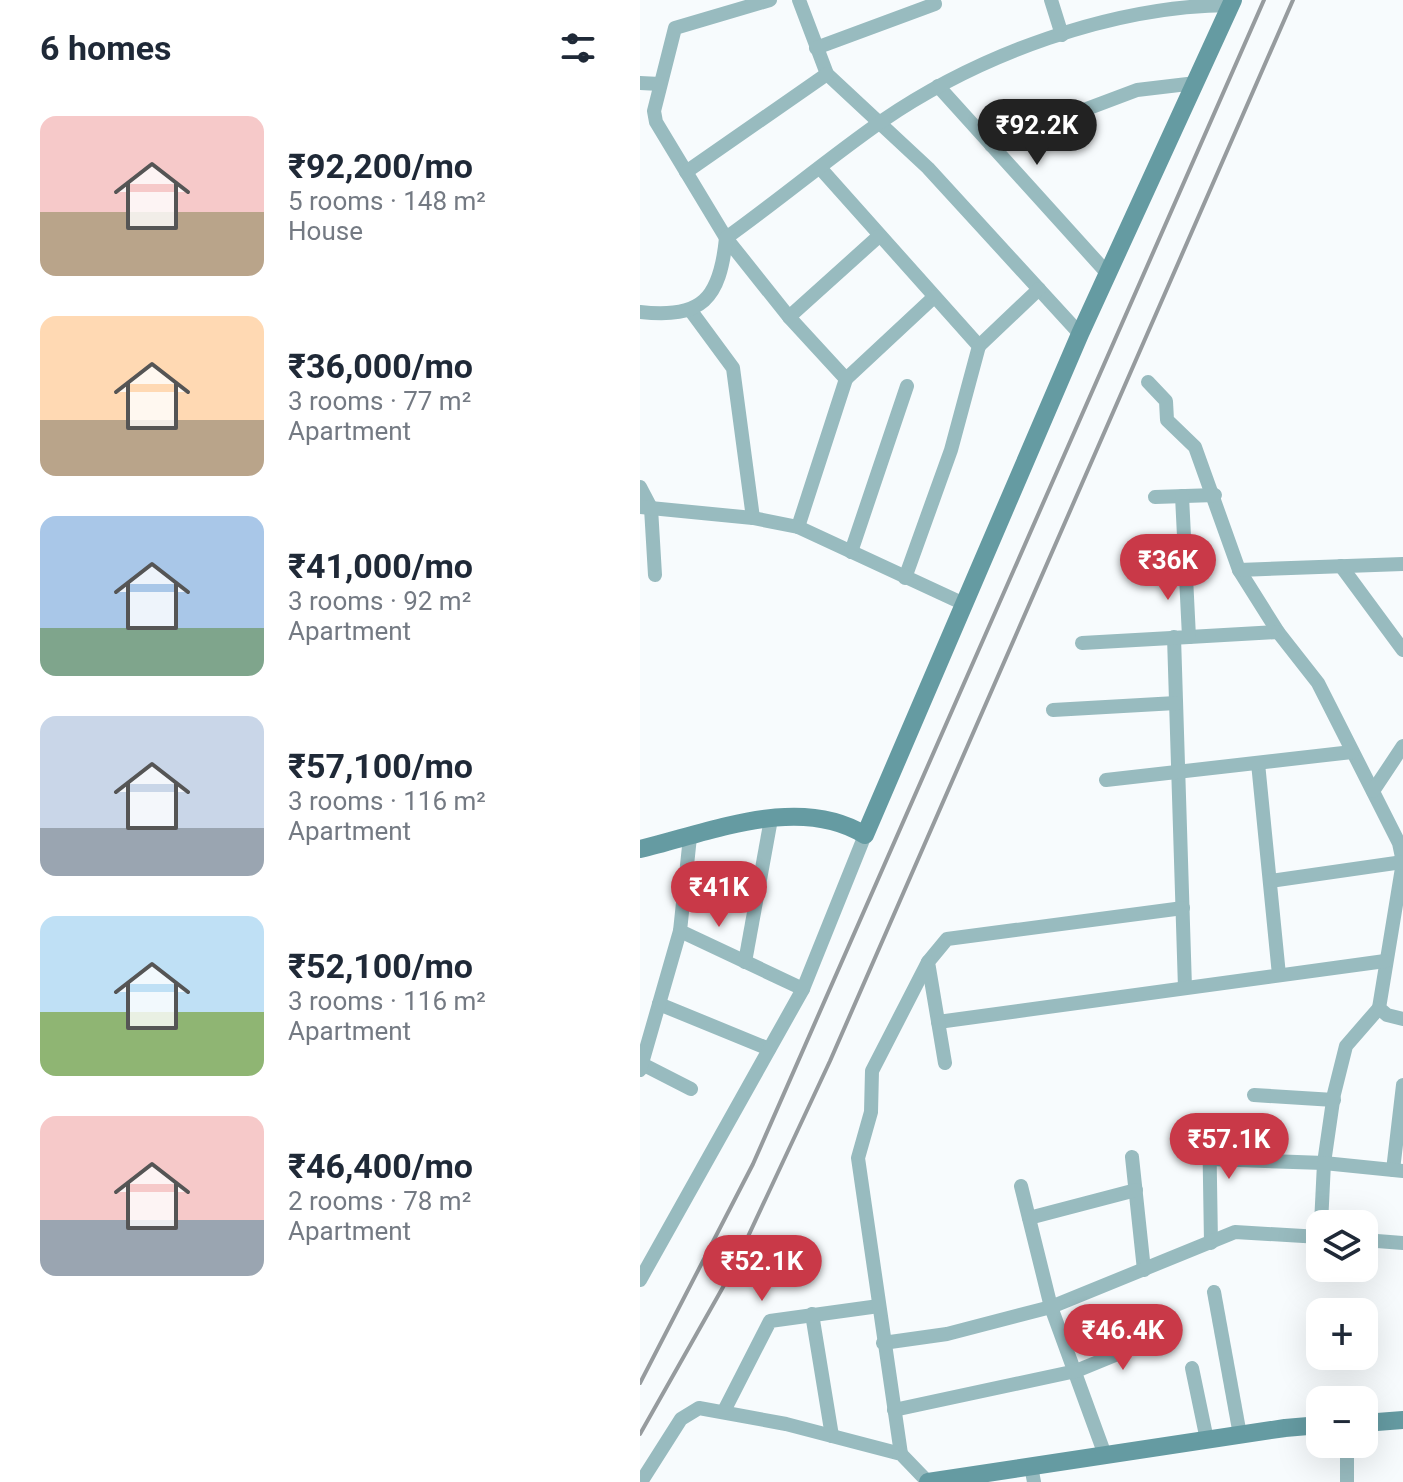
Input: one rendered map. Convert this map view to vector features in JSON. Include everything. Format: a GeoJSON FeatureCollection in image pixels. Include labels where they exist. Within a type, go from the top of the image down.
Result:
{"type":"FeatureCollection","features":[{"type":"Feature","properties":{"kind":"street"},"geometry":{"type":"LineString","coordinates":[[770,0],[675,28],[654,118],[726,238],[789,317],[846,379]]}},
{"type":"Feature","properties":{"kind":"street"},"geometry":{"type":"LineString","coordinates":[[799,0],[827,74],[881,122],[1080,334]]}},
{"type":"Feature","properties":{"kind":"street"},"geometry":{"type":"LineString","coordinates":[[1051,0],[1062,35]]}},
{"type":"Feature","properties":{"kind":"street"},"geometry":{"type":"LineString","coordinates":[[816,48],[938,1]]}},
{"type":"Feature","properties":{"kind":"street"},"geometry":{"type":"LineString","coordinates":[[640,312],[676,315],[691,311],[716,286],[726,238],[881,122],[938,86],[1062,35],[1190,3],[1232,3],[1080,334],[962,603],[803,989],[640,1280]]}},
{"type":"Feature","properties":{"kind":"street"},"geometry":{"type":"LineString","coordinates":[[686,172],[827,74]]}},
{"type":"Feature","properties":{"kind":"street"},"geometry":{"type":"LineString","coordinates":[[640,83],[660,84]]}},
{"type":"Feature","properties":{"kind":"street"},"geometry":{"type":"LineString","coordinates":[[991,145],[1137,90],[1196,83]]}},
{"type":"Feature","properties":{"kind":"street"},"geometry":{"type":"LineString","coordinates":[[938,86],[1108,274]]}},
{"type":"Feature","properties":{"kind":"street"},"geometry":{"type":"LineString","coordinates":[[821,169],[979,346]]}},
{"type":"Feature","properties":{"kind":"street"},"geometry":{"type":"LineString","coordinates":[[789,317],[879,236]]}},
{"type":"Feature","properties":{"kind":"street"},"geometry":{"type":"LineString","coordinates":[[905,578],[951,450],[979,346],[1039,289]]}},
{"type":"Feature","properties":{"kind":"street"},"geometry":{"type":"LineString","coordinates":[[798,527],[846,379],[934,297]]}},
{"type":"Feature","properties":{"kind":"street"},"geometry":{"type":"LineString","coordinates":[[691,311],[733,368],[753,518]]}},
{"type":"Feature","properties":{"kind":"street"},"geometry":{"type":"LineString","coordinates":[[1148,382],[1166,401],[1167,420],[1195,447],[1215,495],[1239,570],[1278,632],[1318,683],[1399,843],[1403,862],[1396,938],[1385,961],[1379,1008],[1346,1046],[1324,1163],[1322,1210]]}},
{"type":"Feature","properties":{"kind":"street"},"geometry":{"type":"LineString","coordinates":[[851,552],[907,386]]}},
{"type":"Feature","properties":{"kind":"street"},"geometry":{"type":"LineString","coordinates":[[640,487],[655,575]]}},
{"type":"Feature","properties":{"kind":"street"},"geometry":{"type":"LineString","coordinates":[[1155,497],[1215,495]]}},
{"type":"Feature","properties":{"kind":"street"},"geometry":{"type":"LineString","coordinates":[[1182,496],[1181,637],[1176,703],[1185,988]]}},
{"type":"Feature","properties":{"kind":"street"},"geometry":{"type":"LineString","coordinates":[[646,508],[753,518],[798,527],[962,603]]}},
{"type":"Feature","properties":{"kind":"street"},"geometry":{"type":"LineString","coordinates":[[1239,570],[1403,564]]}},
{"type":"Feature","properties":{"kind":"street"},"geometry":{"type":"LineString","coordinates":[[1341,566],[1403,650]]}},
{"type":"Feature","properties":{"kind":"street"},"geometry":{"type":"LineString","coordinates":[[1082,643],[1278,632]]}},
{"type":"Feature","properties":{"kind":"street"},"geometry":{"type":"LineString","coordinates":[[1053,710],[1176,703]]}},
{"type":"Feature","properties":{"kind":"street"},"geometry":{"type":"LineString","coordinates":[[1373,791],[1403,746]]}},
{"type":"Feature","properties":{"kind":"street"},"geometry":{"type":"LineString","coordinates":[[1106,780],[1352,752]]}},
{"type":"Feature","properties":{"kind":"street"},"geometry":{"type":"LineString","coordinates":[[1258,763],[1279,975]]}},
{"type":"Feature","properties":{"kind":"street"},"geometry":{"type":"LineString","coordinates":[[640,849],[790,814],[818,815],[845,822],[865,835]]}},
{"type":"Feature","properties":{"kind":"street"},"geometry":{"type":"LineString","coordinates":[[745,962],[771,819]]}},
{"type":"Feature","properties":{"kind":"street"},"geometry":{"type":"LineString","coordinates":[[690,837],[680,931],[641,1067],[691,1089]]}},
{"type":"Feature","properties":{"kind":"street"},"geometry":{"type":"LineString","coordinates":[[1270,881],[1403,862]]}},
{"type":"Feature","properties":{"kind":"street"},"geometry":{"type":"LineString","coordinates":[[901,1454],[858,1158],[871,1112],[872,1071],[928,962],[941,944],[954,936],[1183,908]]}},
{"type":"Feature","properties":{"kind":"street"},"geometry":{"type":"LineString","coordinates":[[680,931],[803,989]]}},
{"type":"Feature","properties":{"kind":"street"},"geometry":{"type":"LineString","coordinates":[[938,1022],[1385,961]]}},
{"type":"Feature","properties":{"kind":"street"},"geometry":{"type":"LineString","coordinates":[[928,962],[945,1063]]}},
{"type":"Feature","properties":{"kind":"street"},"geometry":{"type":"LineString","coordinates":[[659,1004],[769,1049]]}},
{"type":"Feature","properties":{"kind":"street"},"geometry":{"type":"LineString","coordinates":[[1379,1008],[1387,1015],[1403,1019]]}},
{"type":"Feature","properties":{"kind":"street"},"geometry":{"type":"LineString","coordinates":[[1209,1159],[1324,1163],[1398,1171],[1403,1085]]}},
{"type":"Feature","properties":{"kind":"street"},"geometry":{"type":"LineString","coordinates":[[1254,1095],[1334,1100]]}},
{"type":"Feature","properties":{"kind":"street"},"geometry":{"type":"LineString","coordinates":[[1209,1120],[1211,1243]]}},
{"type":"Feature","properties":{"kind":"street"},"geometry":{"type":"LineString","coordinates":[[1132,1157],[1144,1270]]}},
{"type":"Feature","properties":{"kind":"street"},"geometry":{"type":"LineString","coordinates":[[1021,1186],[1051,1307],[1105,1455]]}},
{"type":"Feature","properties":{"kind":"street"},"geometry":{"type":"LineString","coordinates":[[1029,1218],[1136,1190]]}},
{"type":"Feature","properties":{"kind":"street"},"geometry":{"type":"LineString","coordinates":[[883,1343],[947,1334],[1051,1307],[1235,1232],[1306,1236]]}},
{"type":"Feature","properties":{"kind":"street"},"geometry":{"type":"LineString","coordinates":[[1378,1241],[1403,1243]]}},
{"type":"Feature","properties":{"kind":"street"},"geometry":{"type":"LineString","coordinates":[[1214,1292],[1240,1435]]}},
{"type":"Feature","properties":{"kind":"street"},"geometry":{"type":"LineString","coordinates":[[724,1411],[766,1324],[777,1318],[879,1306]]}},
{"type":"Feature","properties":{"kind":"street"},"geometry":{"type":"LineString","coordinates":[[812,1314],[832,1436]]}},
{"type":"Feature","properties":{"kind":"street"},"geometry":{"type":"LineString","coordinates":[[894,1410],[1076,1371],[1154,1339]]}},
{"type":"Feature","properties":{"kind":"street"},"geometry":{"type":"LineString","coordinates":[[1192,1368],[1207,1440]]}},
{"type":"Feature","properties":{"kind":"street"},"geometry":{"type":"LineString","coordinates":[[641,1482],[689,1412],[699,1408],[724,1411],[901,1454],[928,1482],[1033,1474],[1105,1455],[1306,1427]]}},
{"type":"Feature","properties":{"kind":"street"},"geometry":{"type":"LineString","coordinates":[[1378,1422],[1403,1420]]}},
{"type":"Feature","properties":{"kind":"street"},"geometry":{"type":"LineString","coordinates":[[1347,1458],[1347,1482]]}},
{"type":"Feature","properties":{"kind":"railway"},"geometry":{"type":"LineString","coordinates":[[640,1383],[753,1164],[1264,0]]}},
{"type":"Feature","properties":{"kind":"railway"},"geometry":{"type":"LineString","coordinates":[[640,1434],[731,1273],[830,1061],[1293,0]]}}]}
